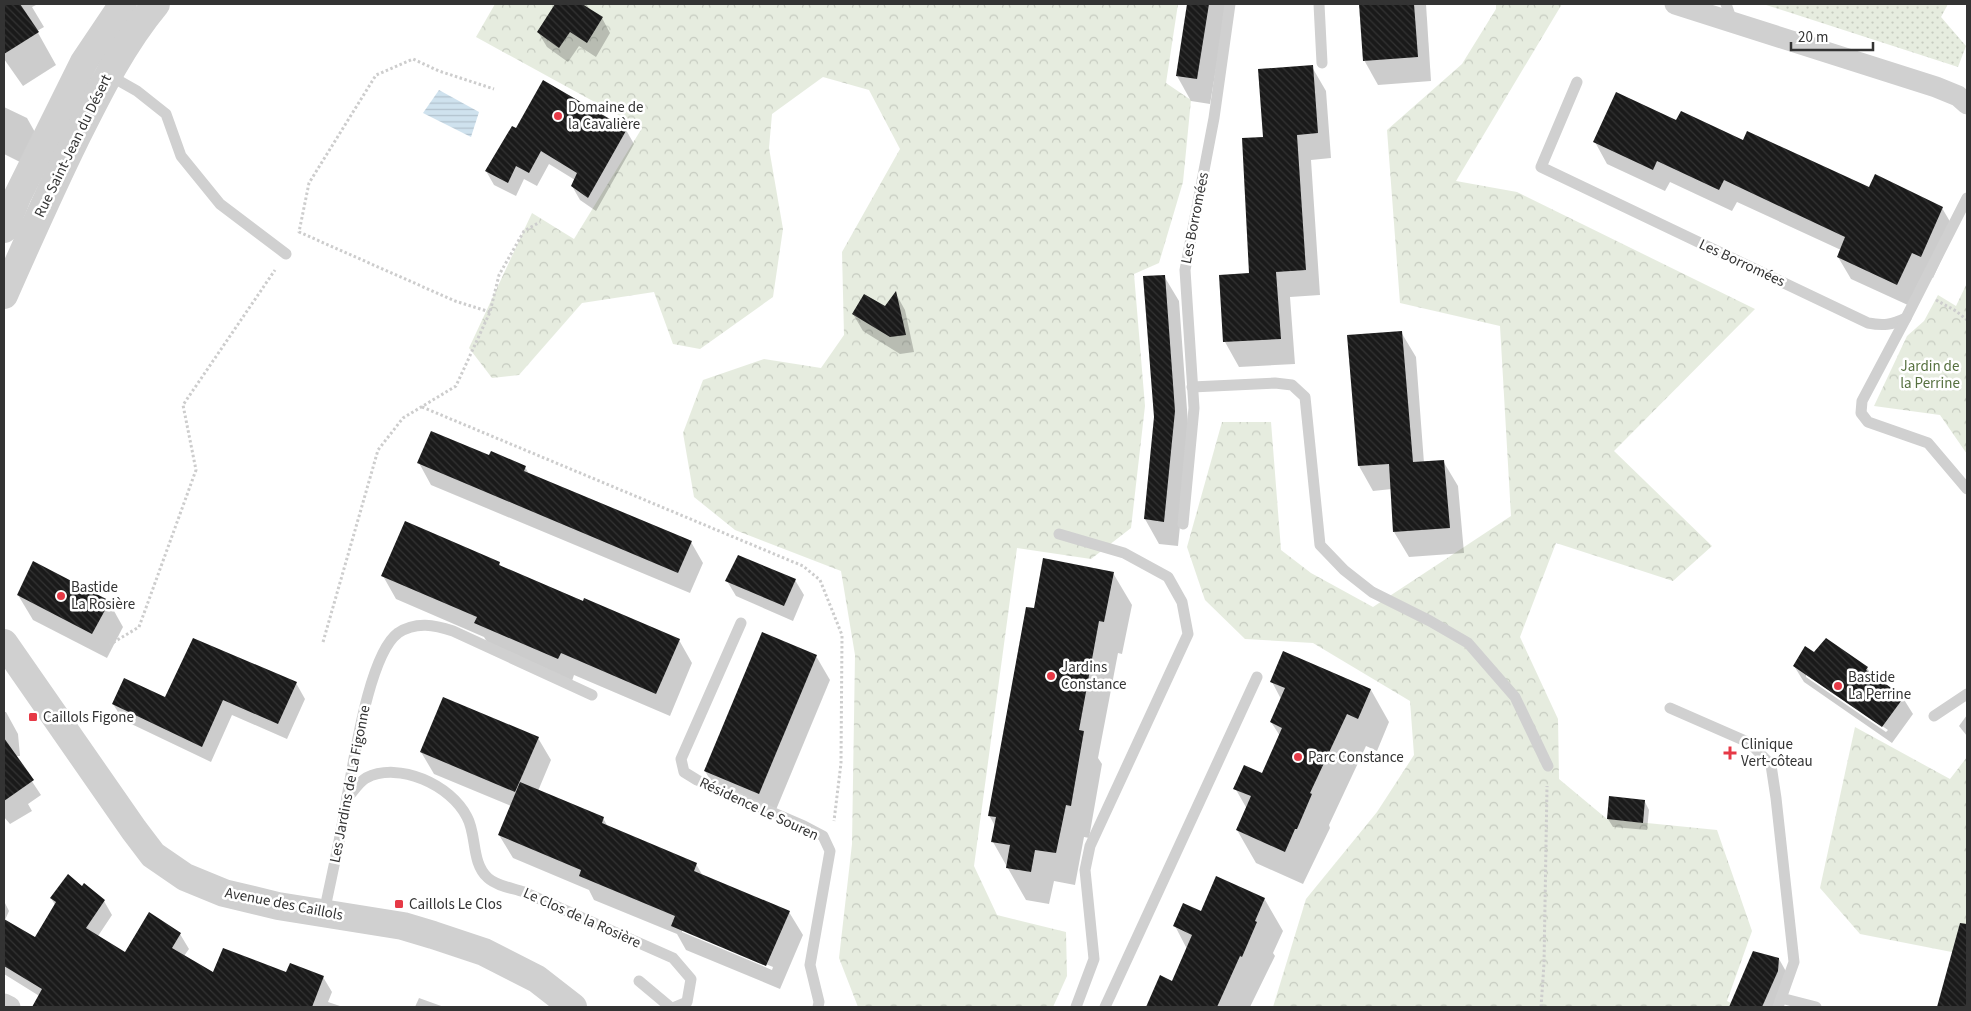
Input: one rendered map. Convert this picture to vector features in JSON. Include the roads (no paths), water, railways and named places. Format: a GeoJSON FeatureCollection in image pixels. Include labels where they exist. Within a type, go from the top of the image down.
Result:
{"type":"FeatureCollection","features":[{"type":"Feature","properties":{"kind":"street","name":"Rue Saint-Jean du Désert"},"geometry":{"type":"LineString","coordinates":[[4,295],[45,202],[95,68],[123,4]]}},
{"type":"Feature","properties":{"kind":"street","name":"Rue Saint-Jean du Désert"},"geometry":{"type":"LineString","coordinates":[[4,228],[18,195],[95,68],[138,26],[156,4]]}},
{"type":"Feature","properties":{"kind":"street"},"geometry":{"type":"LineString","coordinates":[[1675,4],[1729,12],[1936,86],[1958,96],[1967,104]]}},
{"type":"Feature","properties":{"kind":"street","name":"Avenue des Caillols"},"geometry":{"type":"LineString","coordinates":[[4,643],[119,812],[153,855],[185,877],[224,893],[278,906],[403,926],[484,952],[537,979],[573,1007]]}},
{"type":"Feature","properties":{"kind":"street"},"geometry":{"type":"LineString","coordinates":[[4,1004],[10,1007]]}},
{"type":"Feature","properties":{"kind":"lane","name":"Les Borromées"},"geometry":{"type":"LineString","coordinates":[[1183,524],[1194,408],[1185,270],[1214,118],[1230,4]]}},
{"type":"Feature","properties":{"kind":"lane"},"geometry":{"type":"LineString","coordinates":[[1319,4],[1322,63]]}},
{"type":"Feature","properties":{"kind":"lane"},"geometry":{"type":"LineString","coordinates":[[95,68],[137,91],[166,114],[181,156],[220,204],[286,254]]}},
{"type":"Feature","properties":{"kind":"lane","name":"Les Borromées"},"geometry":{"type":"LineString","coordinates":[[1577,82],[1541,167],[1868,322],[1881,326],[1892,325],[1906,318]]}},
{"type":"Feature","properties":{"kind":"lane"},"geometry":{"type":"LineString","coordinates":[[1967,198],[1862,401],[1861,413],[1868,422],[1928,443],[1967,489]]}},
{"type":"Feature","properties":{"kind":"lane"},"geometry":{"type":"LineString","coordinates":[[1192,387],[1275,383],[1292,385],[1305,397],[1320,545],[1344,570],[1372,592],[1430,621],[1468,643],[1515,697],[1548,766]]}},
{"type":"Feature","properties":{"kind":"lane"},"geometry":{"type":"LineString","coordinates":[[1059,534],[1124,553],[1168,577],[1182,602],[1188,634],[1090,846],[1085,870],[1094,960],[1076,1007]]}},
{"type":"Feature","properties":{"kind":"lane","name":"Résidence Le Souren"},"geometry":{"type":"LineString","coordinates":[[741,623],[681,759],[684,772],[697,780],[823,836],[830,851],[810,965],[819,1002],[818,1007]]}},
{"type":"Feature","properties":{"kind":"lane","name":"Les Jardins de La Figonne"},"geometry":{"type":"LineString","coordinates":[[324,913],[358,732],[377,667],[385,648],[398,633],[415,626],[432,624],[453,631],[592,695]]}},
{"type":"Feature","properties":{"kind":"lane"},"geometry":{"type":"LineString","coordinates":[[1105,1007],[1257,677]]}},
{"type":"Feature","properties":{"kind":"lane"},"geometry":{"type":"LineString","coordinates":[[1934,716],[1967,694]]}},
{"type":"Feature","properties":{"kind":"lane"},"geometry":{"type":"LineString","coordinates":[[1670,708],[1750,743],[1771,765],[1794,962],[1779,1003],[1816,1007]]}},
{"type":"Feature","properties":{"kind":"lane","name":"Le Clos de la Rosière"},"geometry":{"type":"LineString","coordinates":[[347,798],[364,779],[378,774],[398,772],[426,780],[457,801],[468,818],[477,860],[488,877],[502,886],[524,892],[673,958],[691,979],[687,1002],[675,1007]]}},
{"type":"Feature","properties":{"kind":"lane"},"geometry":{"type":"LineString","coordinates":[[639,981],[670,1007]]}},
{"type":"Feature","properties":{"kind":"water"},"geometry":{"type":"Polygon","coordinates":[[[439,90],[479,112],[471,137],[423,113],[439,90]]]}},
{"type":"Feature","properties":{"kind":"place","name":"Domaine de la Cavalière"},"geometry":{"type":"Point","coordinates":[558,116]}},
{"type":"Feature","properties":{"kind":"place","name":"Bastide La Rosière"},"geometry":{"type":"Point","coordinates":[61,596]}},
{"type":"Feature","properties":{"kind":"place","name":"Jardins Constance"},"geometry":{"type":"Point","coordinates":[1051,676]}},
{"type":"Feature","properties":{"kind":"place","name":"Bastide La Perrine"},"geometry":{"type":"Point","coordinates":[1838,686]}},
{"type":"Feature","properties":{"kind":"place","name":"Caillols Figone"},"geometry":{"type":"Point","coordinates":[33,717]}},
{"type":"Feature","properties":{"kind":"place","name":"Clinique Vert-côteau"},"geometry":{"type":"Point","coordinates":[1730,753]}},
{"type":"Feature","properties":{"kind":"place","name":"Parc Constance"},"geometry":{"type":"Point","coordinates":[1298,757]}},
{"type":"Feature","properties":{"kind":"place","name":"Caillols Le Clos"},"geometry":{"type":"Point","coordinates":[399,904]}},
{"type":"Feature","properties":{"kind":"park label","name":"Jardin de la Perrine"},"geometry":{"type":"Point","coordinates":[1930,374]}}]}
